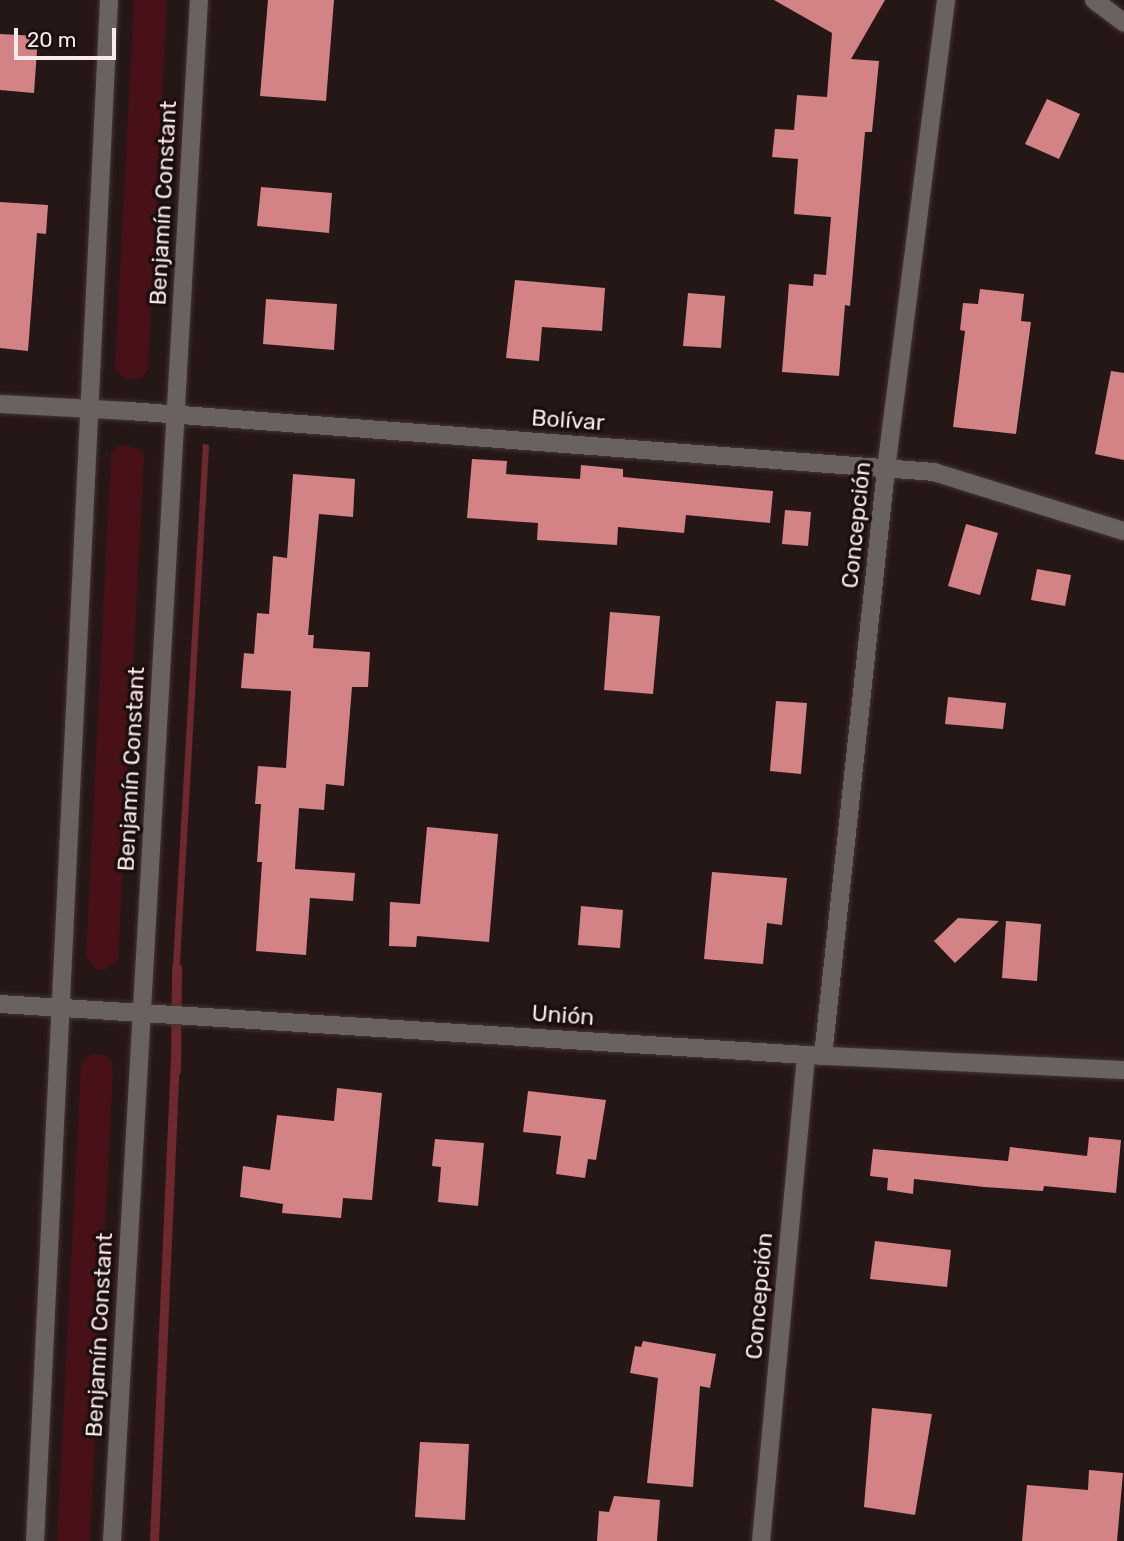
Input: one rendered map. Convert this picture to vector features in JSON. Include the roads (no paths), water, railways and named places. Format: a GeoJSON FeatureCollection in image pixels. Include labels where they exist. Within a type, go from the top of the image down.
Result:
{"type":"FeatureCollection","features":[{"type":"Feature","properties":{"kind":"street"},"geometry":{"type":"LineString","coordinates":[[35,1541],[109,0]]}},
{"type":"Feature","properties":{"kind":"street","name":"Benjamín Constant"},"geometry":{"type":"LineString","coordinates":[[112,1541],[199,0]]}},
{"type":"Feature","properties":{"kind":"street","name":"Concepción"},"geometry":{"type":"LineString","coordinates":[[761,1541],[814,1055],[946,0]]}},
{"type":"Feature","properties":{"kind":"street"},"geometry":{"type":"LineString","coordinates":[[1094,0],[1124,23]]}},
{"type":"Feature","properties":{"kind":"street","name":"Bolívar"},"geometry":{"type":"LineString","coordinates":[[0,404],[175,414],[934,472],[1124,531]]}},
{"type":"Feature","properties":{"kind":"street","name":"Unión"},"geometry":{"type":"LineString","coordinates":[[0,1004],[814,1055],[1124,1070]]}},
{"type":"Feature","properties":{"kind":"waterway"},"geometry":{"type":"LineString","coordinates":[[176,1071],[177,968]]}}]}
